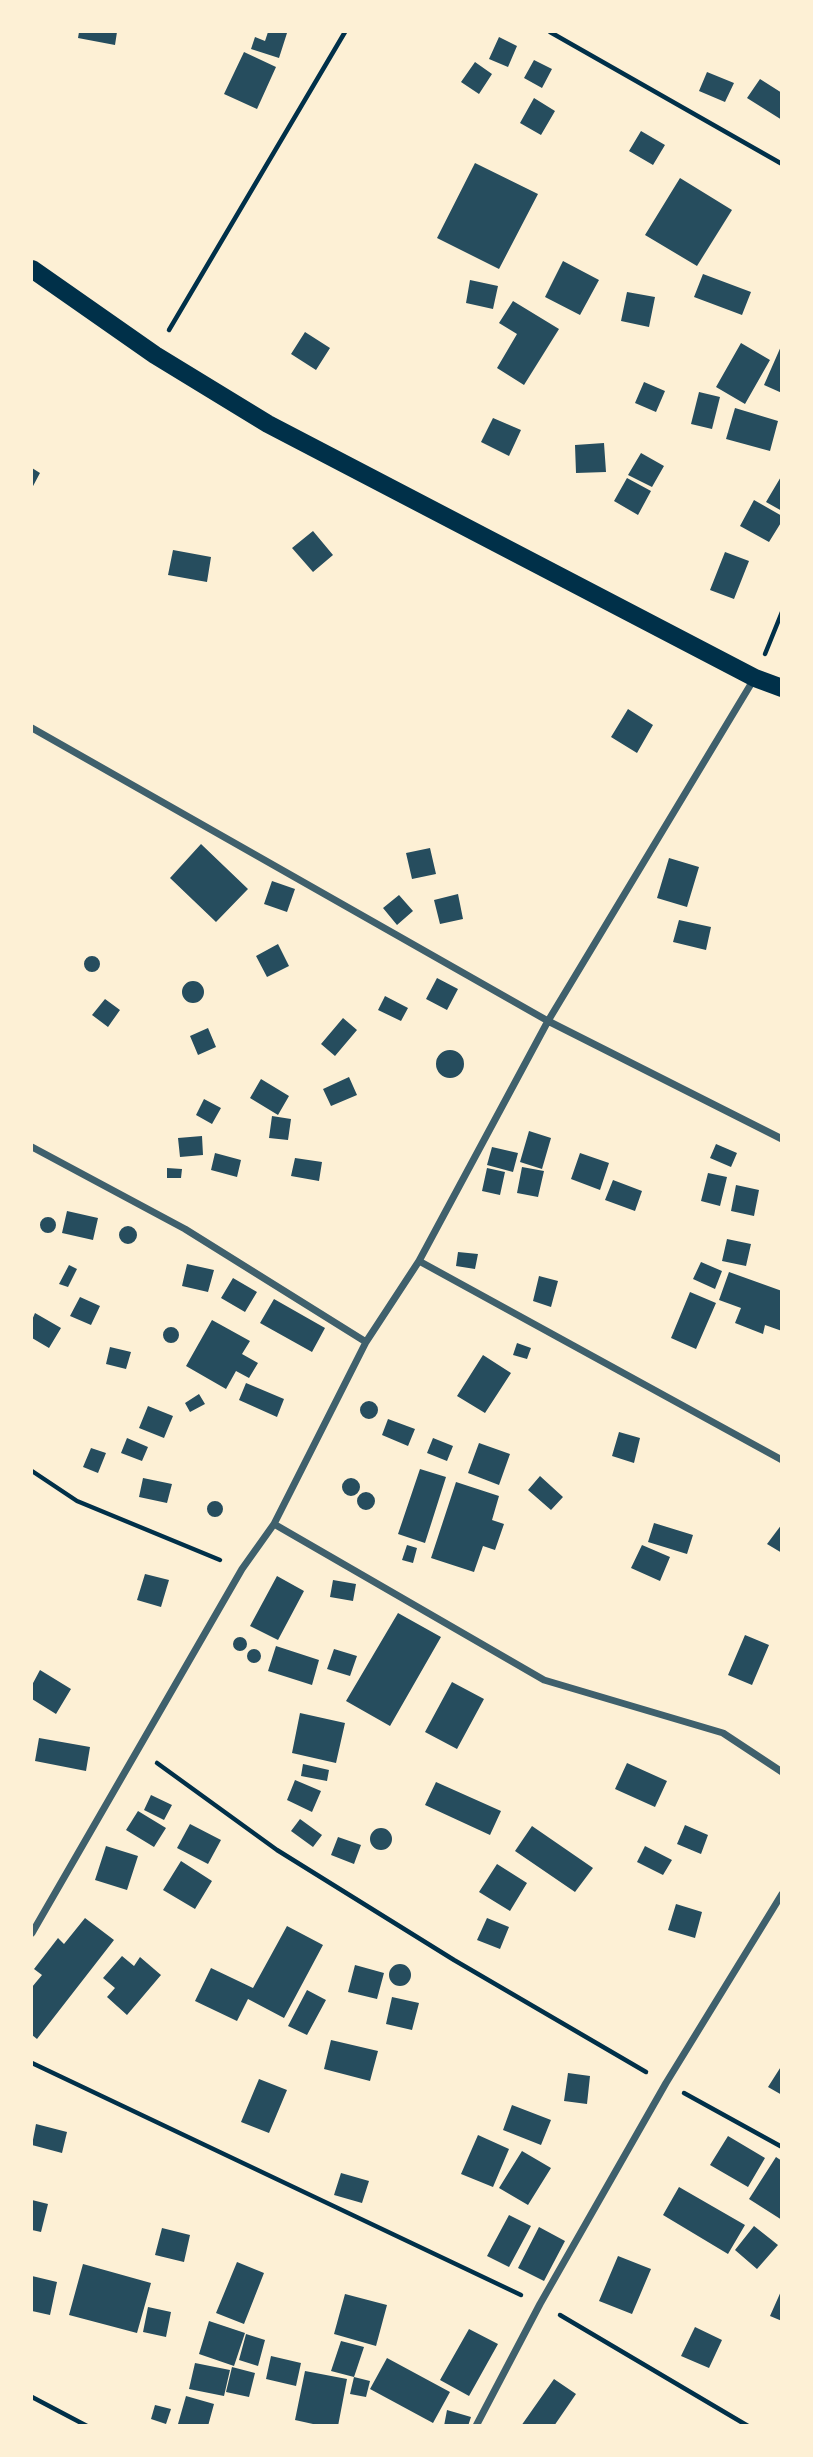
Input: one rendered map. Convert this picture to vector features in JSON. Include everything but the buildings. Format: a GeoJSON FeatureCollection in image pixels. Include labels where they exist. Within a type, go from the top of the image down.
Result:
{"type":"FeatureCollection","features":[{"type":"Feature","properties":{"kind":"main road"},"geometry":{"type":"LineString","coordinates":[[32,269],[155,355],[268,424],[755,678],[782,688]]}},
{"type":"Feature","properties":{"kind":"street"},"geometry":{"type":"LineString","coordinates":[[32,1933],[242,1569],[274,1524],[366,1342],[419,1261],[548,1021],[755,678]]}},
{"type":"Feature","properties":{"kind":"street"},"geometry":{"type":"LineString","coordinates":[[32,728],[548,1021],[782,1139]]}},
{"type":"Feature","properties":{"kind":"street"},"geometry":{"type":"LineString","coordinates":[[32,1147],[185,1229],[366,1342]]}},
{"type":"Feature","properties":{"kind":"street"},"geometry":{"type":"LineString","coordinates":[[419,1261],[782,1460]]}},
{"type":"Feature","properties":{"kind":"street"},"geometry":{"type":"LineString","coordinates":[[274,1524],[544,1680],[723,1733],[782,1772]]}},
{"type":"Feature","properties":{"kind":"street"},"geometry":{"type":"LineString","coordinates":[[476,2426],[540,2304],[666,2083],[782,1894]]}},
{"type":"Feature","properties":{"kind":"path"},"geometry":{"type":"LineString","coordinates":[[155,355],[345,32]]}},
{"type":"Feature","properties":{"kind":"path"},"geometry":{"type":"LineString","coordinates":[[550,32],[782,164]]}},
{"type":"Feature","properties":{"kind":"path"},"geometry":{"type":"LineString","coordinates":[[755,678],[782,612]]}},
{"type":"Feature","properties":{"kind":"path"},"geometry":{"type":"LineString","coordinates":[[32,1471],[77,1501],[242,1569]]}},
{"type":"Feature","properties":{"kind":"path"},"geometry":{"type":"LineString","coordinates":[[139,1749],[277,1850],[454,1960],[782,2147]]}},
{"type":"Feature","properties":{"kind":"path"},"geometry":{"type":"LineString","coordinates":[[32,2063],[540,2304],[748,2426]]}},
{"type":"Feature","properties":{"kind":"path"},"geometry":{"type":"LineString","coordinates":[[32,2397],[87,2426]]}}]}
